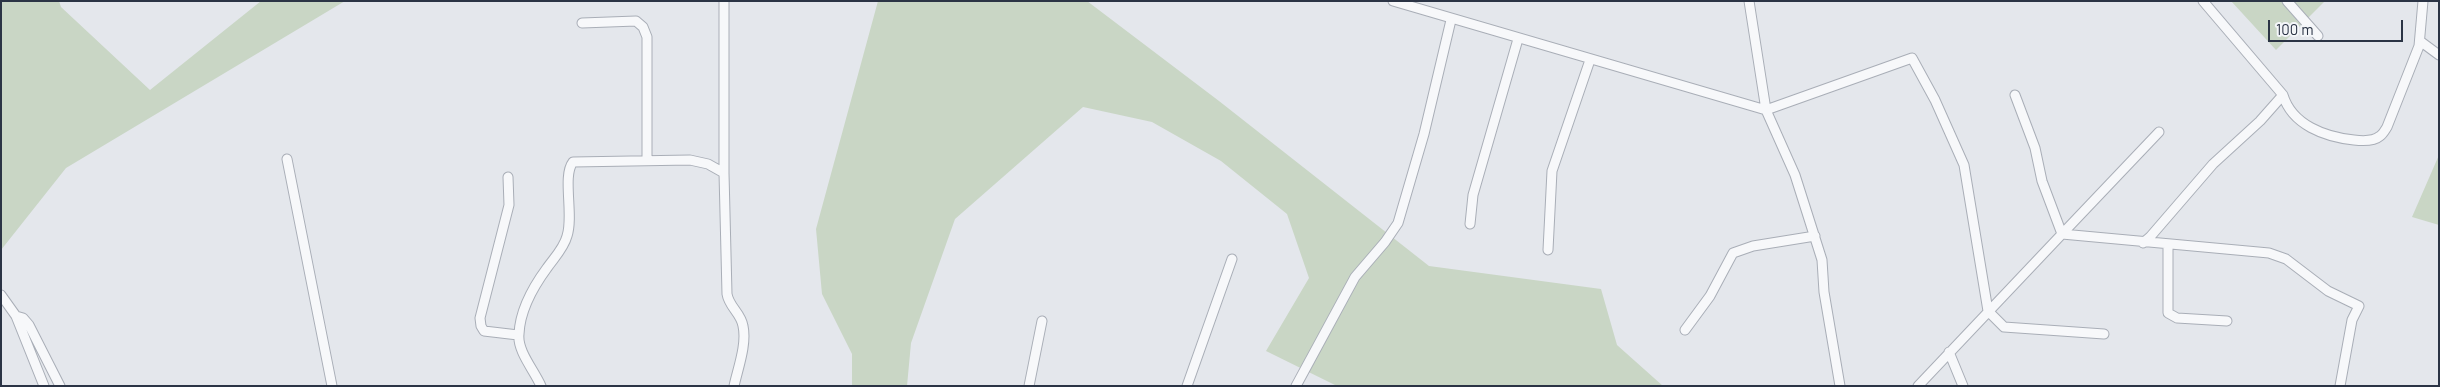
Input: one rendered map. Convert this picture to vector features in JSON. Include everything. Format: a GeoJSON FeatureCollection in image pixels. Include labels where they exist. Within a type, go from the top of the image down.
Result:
{"type":"FeatureCollection","features":[{"type":"Feature","properties":{"kind":"street"},"geometry":{"type":"LineString","coordinates":[[724,1],[724,173],[728,301],[739,315],[743,326],[743,341],[734,386]]}},
{"type":"Feature","properties":{"kind":"street"},"geometry":{"type":"LineString","coordinates":[[1393,1],[1451,20],[1766,110],[1912,58],[1964,165],[1988,311],[2004,327],[2104,334]]}},
{"type":"Feature","properties":{"kind":"street"},"geometry":{"type":"LineString","coordinates":[[1749,1],[1766,110],[1795,175],[1822,260],[1824,292],[1840,386]]}},
{"type":"Feature","properties":{"kind":"street"},"geometry":{"type":"LineString","coordinates":[[2203,1],[2283,95],[2290,111],[2322,135],[2366,141],[2380,137],[2387,127],[2420,41],[2423,1]]}},
{"type":"Feature","properties":{"kind":"street"},"geometry":{"type":"LineString","coordinates":[[2287,1],[2318,36]]}},
{"type":"Feature","properties":{"kind":"street"},"geometry":{"type":"LineString","coordinates":[[1296,386],[1355,277],[1385,242],[1398,223],[1424,134],[1451,20]]}},
{"type":"Feature","properties":{"kind":"street"},"geometry":{"type":"LineString","coordinates":[[582,23],[636,22],[643,27],[647,37],[648,56],[647,159]]}},
{"type":"Feature","properties":{"kind":"street"},"geometry":{"type":"LineString","coordinates":[[1470,224],[1473,195],[1518,39]]}},
{"type":"Feature","properties":{"kind":"street"},"geometry":{"type":"LineString","coordinates":[[2420,41],[2439,55]]}},
{"type":"Feature","properties":{"kind":"street"},"geometry":{"type":"LineString","coordinates":[[1548,250],[1552,172],[1590,60]]}},
{"type":"Feature","properties":{"kind":"street"},"geometry":{"type":"LineString","coordinates":[[2015,95],[2035,148],[2042,181],[2062,234]]}},
{"type":"Feature","properties":{"kind":"street"},"geometry":{"type":"LineString","coordinates":[[2142,243],[2150,237],[2213,164],[2260,121],[2283,95]]}},
{"type":"Feature","properties":{"kind":"street"},"geometry":{"type":"LineString","coordinates":[[1918,386],[2158,132]]}},
{"type":"Feature","properties":{"kind":"street"},"geometry":{"type":"LineString","coordinates":[[287,159],[332,386]]}},
{"type":"Feature","properties":{"kind":"street"},"geometry":{"type":"LineString","coordinates":[[541,386],[523,352],[518,335],[529,298],[567,238],[571,208],[568,176],[573,162],[579,160],[690,160],[708,164],[724,173]]}},
{"type":"Feature","properties":{"kind":"street"},"geometry":{"type":"LineString","coordinates":[[508,177],[507,213],[480,318],[481,326],[484,330],[518,335]]}},
{"type":"Feature","properties":{"kind":"street"},"geometry":{"type":"LineString","coordinates":[[2062,234],[2142,243],[2269,253],[2286,259],[2328,291],[2359,306],[2352,320],[2340,386]]}},
{"type":"Feature","properties":{"kind":"street"},"geometry":{"type":"LineString","coordinates":[[1685,330],[1710,296],[1733,253],[1753,246],[1815,236]]}},
{"type":"Feature","properties":{"kind":"street"},"geometry":{"type":"LineString","coordinates":[[2168,245],[2168,313],[2177,318],[2227,321]]}},
{"type":"Feature","properties":{"kind":"street"},"geometry":{"type":"LineString","coordinates":[[1187,386],[1232,259]]}},
{"type":"Feature","properties":{"kind":"street"},"geometry":{"type":"LineString","coordinates":[[1,295],[16,316],[44,386]]}},
{"type":"Feature","properties":{"kind":"street"},"geometry":{"type":"LineString","coordinates":[[16,316],[23,318],[28,325],[60,386]]}},
{"type":"Feature","properties":{"kind":"street"},"geometry":{"type":"LineString","coordinates":[[1030,386],[1042,321]]}},
{"type":"Feature","properties":{"kind":"street"},"geometry":{"type":"LineString","coordinates":[[1949,352],[1963,386]]}},
{"type":"Feature","properties":{"kind":"green space"},"geometry":{"type":"Polygon","coordinates":[[[1,1],[59,1],[61,7],[150,90],[261,1],[345,1],[66,168],[1,250],[1,1]]]}},
{"type":"Feature","properties":{"kind":"green space"},"geometry":{"type":"Polygon","coordinates":[[[878,1],[1087,1],[1219,101],[1429,266],[1601,289],[1617,345],[1663,386],[1337,386],[1266,351],[1309,278],[1287,214],[1221,161],[1152,122],[1083,107],[955,219],[911,343],[907,386],[852,386],[852,354],[822,294],[816,229],[878,1]]]}},
{"type":"Feature","properties":{"kind":"green space"},"geometry":{"type":"Polygon","coordinates":[[[2231,1],[2325,1],[2276,50],[2231,1]]]}},
{"type":"Feature","properties":{"kind":"green space"},"geometry":{"type":"Polygon","coordinates":[[[2439,155],[2439,225],[2412,217],[2439,155]]]}}]}
